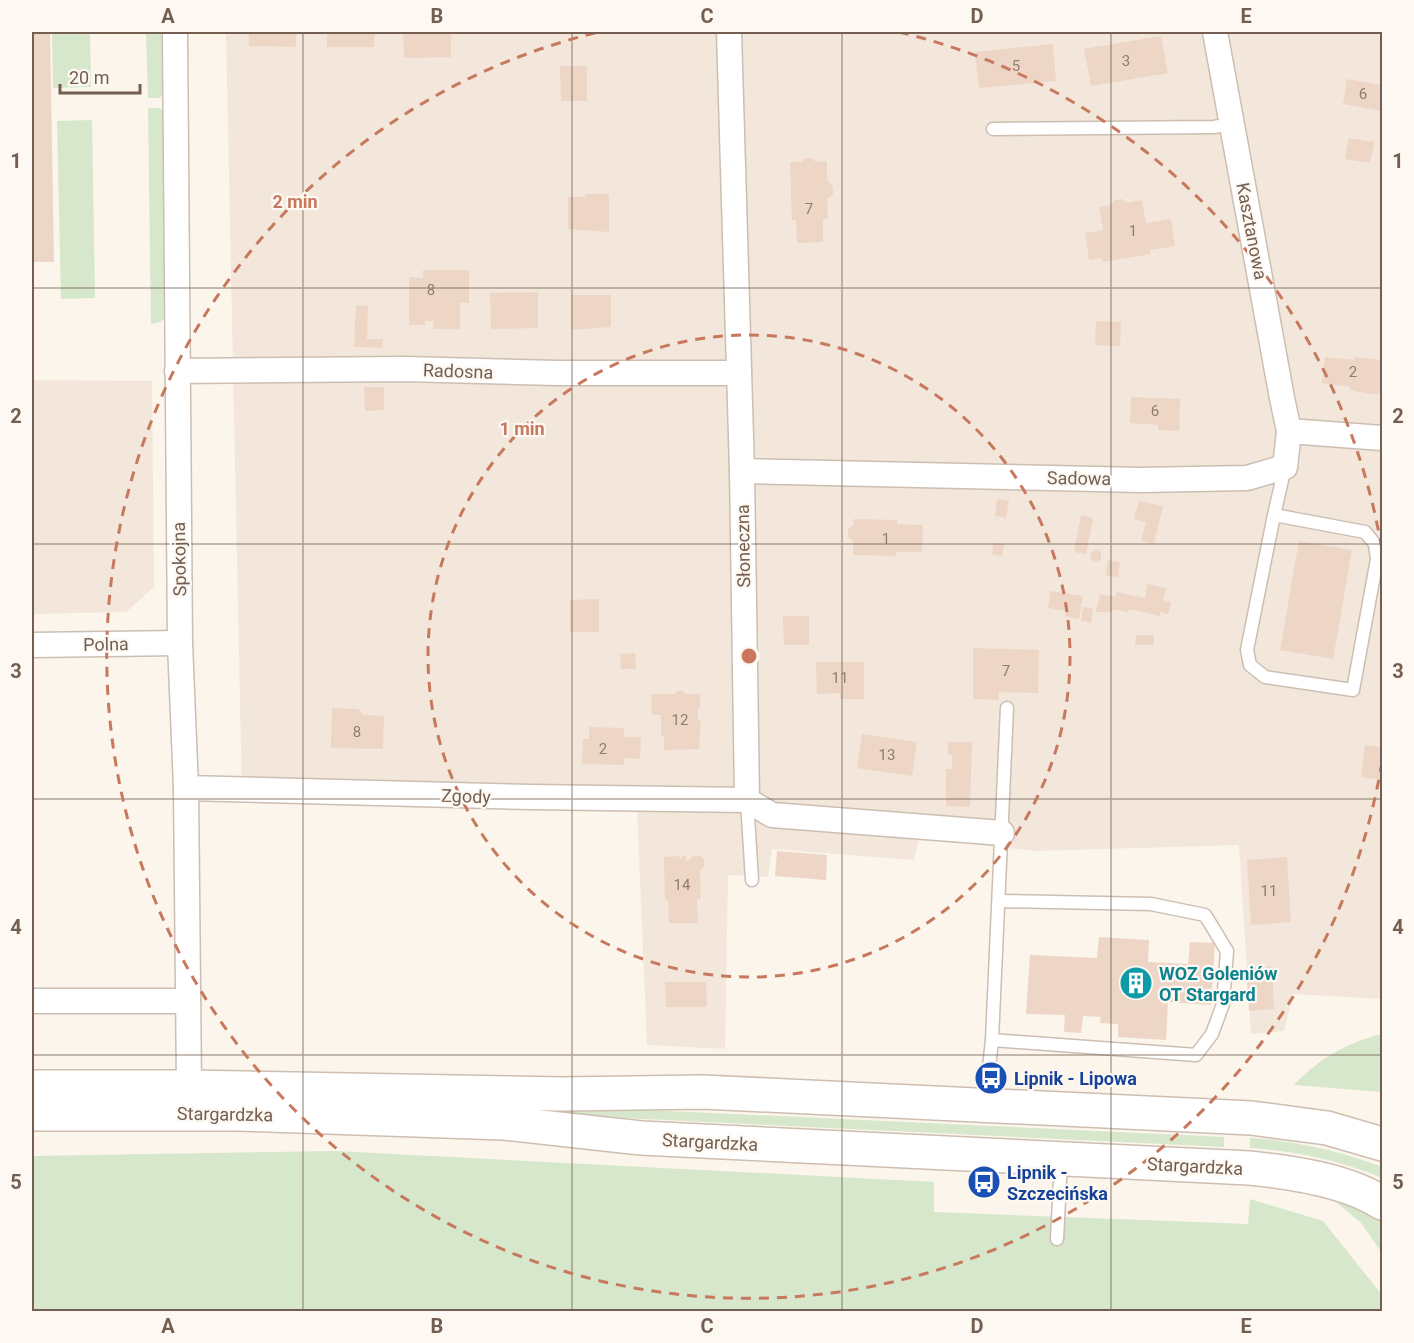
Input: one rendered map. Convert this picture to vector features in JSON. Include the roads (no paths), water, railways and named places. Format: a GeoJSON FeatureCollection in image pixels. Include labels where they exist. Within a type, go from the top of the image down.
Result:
{"type":"FeatureCollection","features":[{"type":"Feature","properties":{"kind":"main road","name":"Stargardzka"},"geometry":{"type":"LineString","coordinates":[[32,1087],[189,1087],[562,1094],[703,1092],[1277,1120],[1327,1128],[1383,1144]]}},
{"type":"Feature","properties":{"kind":"main road","name":"Stargardzka"},"geometry":{"type":"LineString","coordinates":[[32,1114],[238,1114],[504,1123],[641,1138],[1267,1170],[1328,1182],[1360,1192],[1383,1203]]}},
{"type":"Feature","properties":{"kind":"street","name":"Spokojna"},"geometry":{"type":"LineString","coordinates":[[175,32],[180,643],[186,788],[189,1087]]}},
{"type":"Feature","properties":{"kind":"street","name":"Słoneczna"},"geometry":{"type":"LineString","coordinates":[[729,32],[742,471],[747,800]]}},
{"type":"Feature","properties":{"kind":"street","name":"Kasztanowa"},"geometry":{"type":"LineString","coordinates":[[1215,32],[1289,431]]}},
{"type":"Feature","properties":{"kind":"street","name":"Radosna"},"geometry":{"type":"LineString","coordinates":[[177,371],[404,369],[557,374],[739,373]]}},
{"type":"Feature","properties":{"kind":"street"},"geometry":{"type":"LineString","coordinates":[[1285,467],[1289,431],[1383,438]]}},
{"type":"Feature","properties":{"kind":"street","name":"Sadowa"},"geometry":{"type":"LineString","coordinates":[[742,471],[1141,480],[1247,478],[1285,467]]}},
{"type":"Feature","properties":{"kind":"street","name":"Polna"},"geometry":{"type":"LineString","coordinates":[[32,645],[180,643]]}},
{"type":"Feature","properties":{"kind":"street","name":"Zgody"},"geometry":{"type":"LineString","coordinates":[[186,788],[747,800]]}},
{"type":"Feature","properties":{"kind":"street"},"geometry":{"type":"LineString","coordinates":[[747,800],[771,815],[1002,833]]}},
{"type":"Feature","properties":{"kind":"street"},"geometry":{"type":"LineString","coordinates":[[32,1001],[188,1001]]}},
{"type":"Feature","properties":{"kind":"lane"},"geometry":{"type":"LineString","coordinates":[[993,129],[1214,127],[1231,124]]}},
{"type":"Feature","properties":{"kind":"lane"},"geometry":{"type":"LineString","coordinates":[[1274,515],[1365,532],[1375,544],[1377,559],[1353,690],[1265,677],[1251,665],[1247,650],[1274,515],[1285,467]]}},
{"type":"Feature","properties":{"kind":"lane"},"geometry":{"type":"LineString","coordinates":[[985,1106],[992,1040],[1006,708]]}},
{"type":"Feature","properties":{"kind":"lane"},"geometry":{"type":"LineString","coordinates":[[747,800],[752,880]]}},
{"type":"Feature","properties":{"kind":"lane"},"geometry":{"type":"LineString","coordinates":[[992,1040],[1196,1055],[1212,1034],[1223,1004],[1227,951],[1206,915],[1151,904],[999,901]]}},
{"type":"Feature","properties":{"kind":"lane"},"geometry":{"type":"LineString","coordinates":[[1057,1239],[1061,1159]]}},
{"type":"Feature","properties":{"kind":"place","name":"WOZ Goleniów OT Stargard"},"geometry":{"type":"Point","coordinates":[1136,983]}},
{"type":"Feature","properties":{"kind":"place","name":"Lipnik - Lipowa"},"geometry":{"type":"Point","coordinates":[991,1078]}},
{"type":"Feature","properties":{"kind":"place","name":"Lipnik - Szczecińska"},"geometry":{"type":"Point","coordinates":[984,1182]}}]}
